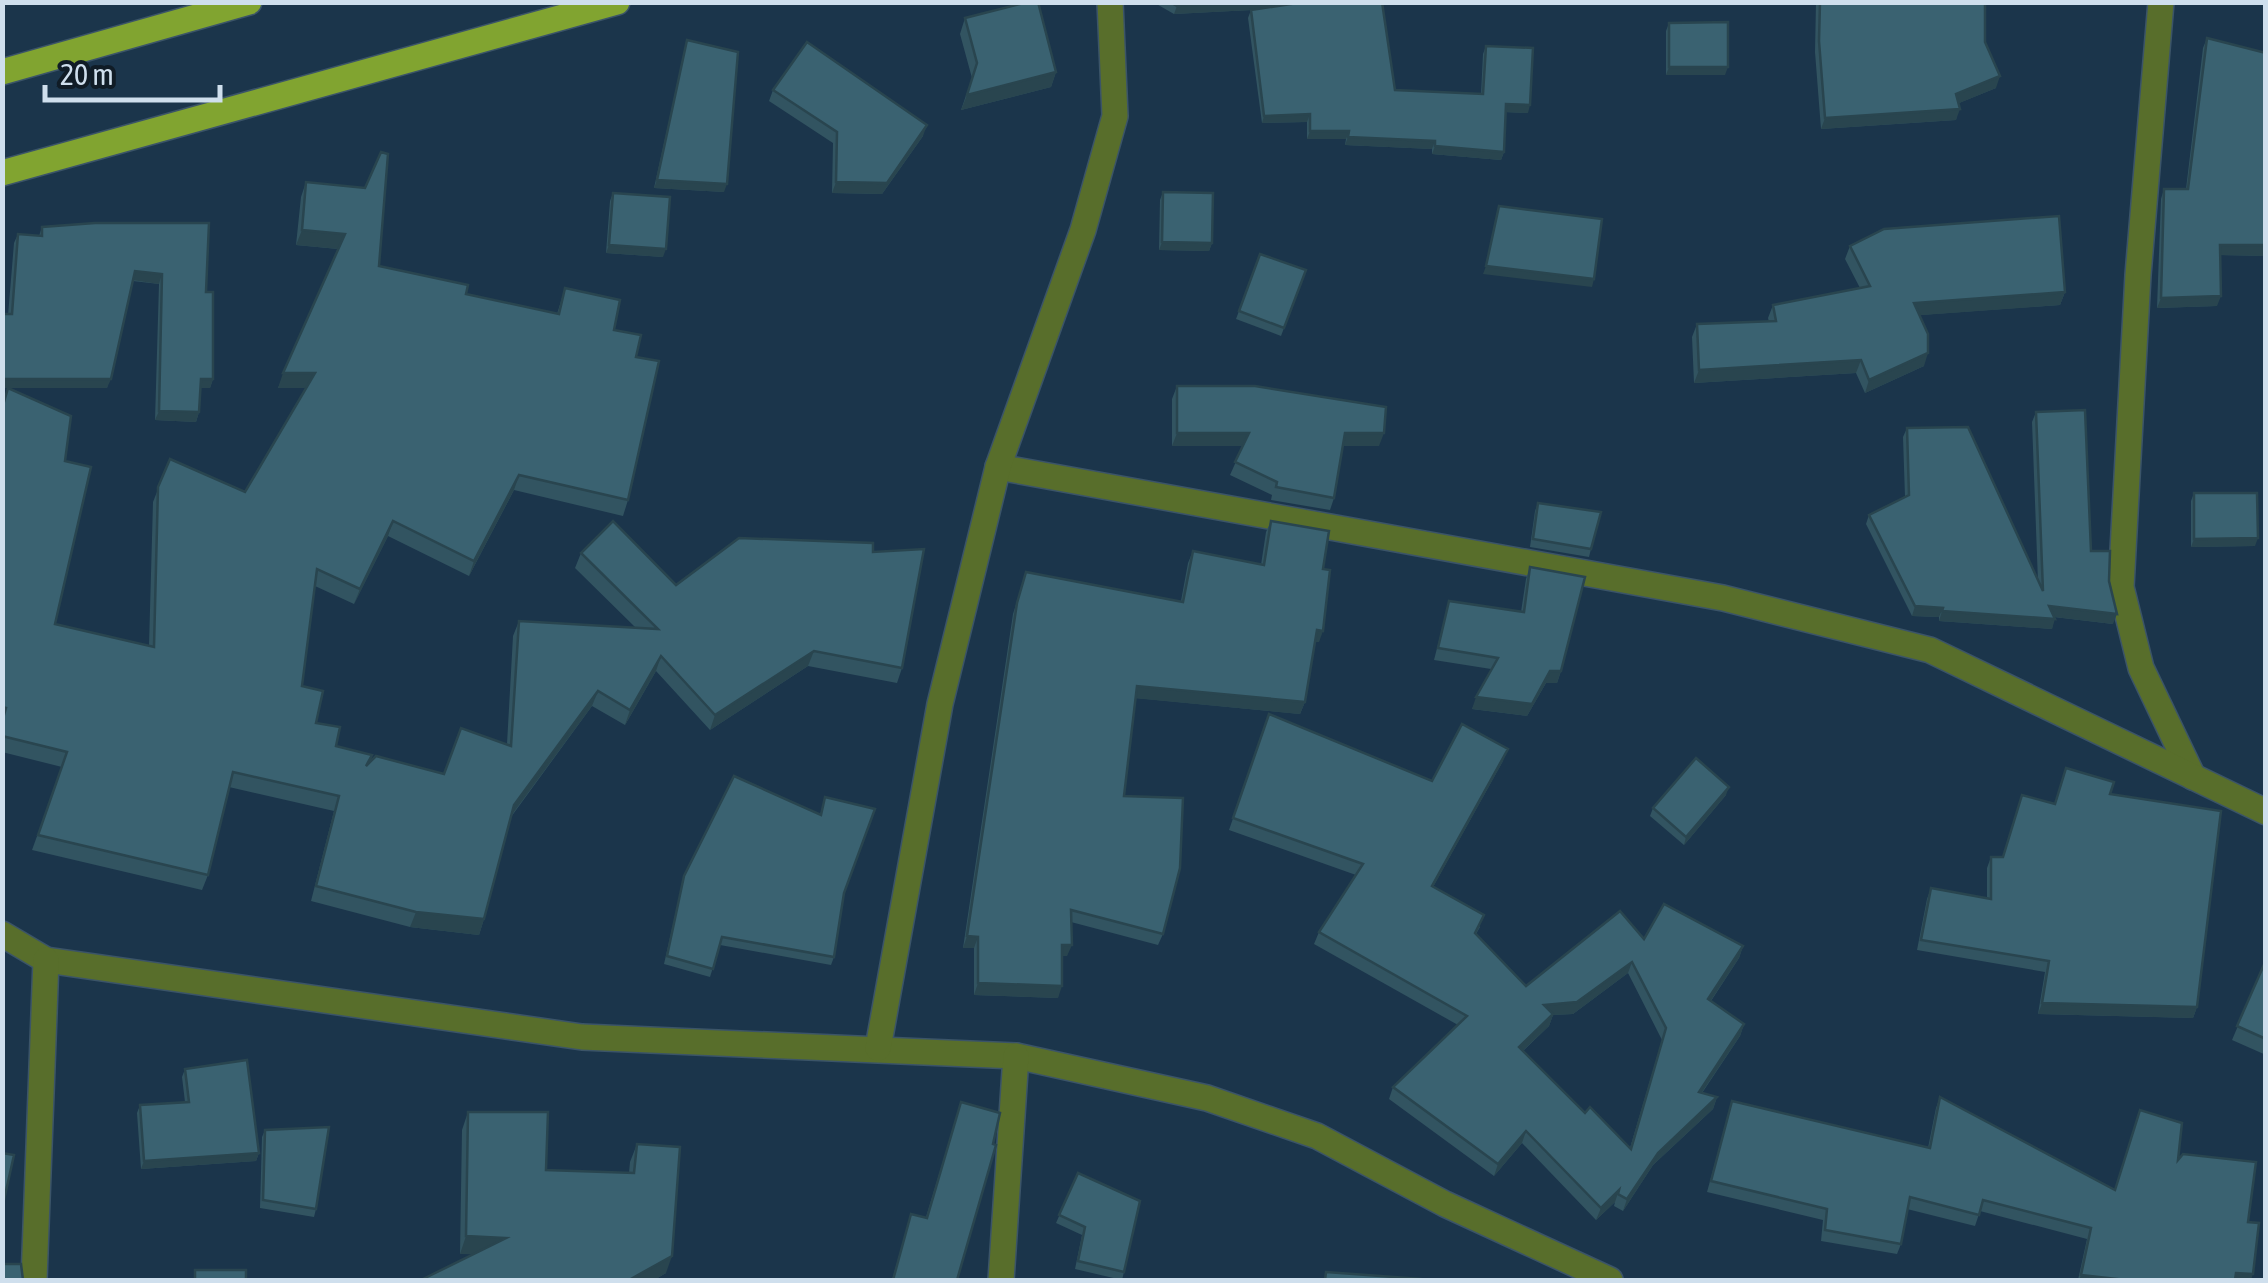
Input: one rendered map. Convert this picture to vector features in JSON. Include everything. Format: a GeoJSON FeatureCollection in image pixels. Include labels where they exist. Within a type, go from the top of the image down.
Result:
{"type":"FeatureCollection","features":[{"type":"Feature","properties":{"kind":"main road"},"geometry":{"type":"LineString","coordinates":[[2,72],[249,2]]}},
{"type":"Feature","properties":{"kind":"main road"},"geometry":{"type":"LineString","coordinates":[[2,173],[617,2]]}},
{"type":"Feature","properties":{"kind":"street"},"geometry":{"type":"LineString","coordinates":[[878,1048],[940,704],[998,467],[1083,230],[1115,116],[1110,2]]}},
{"type":"Feature","properties":{"kind":"street"},"geometry":{"type":"LineString","coordinates":[[2161,2],[2138,275],[2122,587],[2141,668],[2193,778]]}},
{"type":"Feature","properties":{"kind":"street"},"geometry":{"type":"LineString","coordinates":[[998,467],[1723,598],[1930,650],[2266,812]]}},
{"type":"Feature","properties":{"kind":"street"},"geometry":{"type":"LineString","coordinates":[[2,934],[46,960],[582,1037],[1016,1056],[1207,1098],[1317,1136],[1496,1230],[1610,1280]]}},
{"type":"Feature","properties":{"kind":"street"},"geometry":{"type":"LineString","coordinates":[[34,1280],[46,960]]}},
{"type":"Feature","properties":{"kind":"street"},"geometry":{"type":"LineString","coordinates":[[1001,1280],[1016,1056]]}},
{"type":"Feature","properties":{"kind":"building"},"geometry":{"type":"Polygon","coordinates":[[[1038,2],[1056,72],[967,95],[977,63],[965,18],[1038,2]]]}},
{"type":"Feature","properties":{"kind":"building"},"geometry":{"type":"Polygon","coordinates":[[[1170,2],[1254,2],[1177,6],[1170,2]]]}},
{"type":"Feature","properties":{"kind":"building"},"geometry":{"type":"Polygon","coordinates":[[[1304,2],[1382,2],[1395,90],[1483,94],[1486,46],[1533,48],[1530,105],[1506,104],[1504,152],[1435,146],[1435,141],[1348,137],[1349,131],[1310,131],[1310,114],[1264,116],[1251,10],[1304,2]]]}},
{"type":"Feature","properties":{"kind":"building"},"geometry":{"type":"Polygon","coordinates":[[[1820,2],[1985,2],[1985,42],[2000,76],[1956,94],[1960,109],[1825,118],[1820,2]]]}},
{"type":"Feature","properties":{"kind":"building"},"geometry":{"type":"Polygon","coordinates":[[[1728,22],[1728,67],[1669,67],[1669,23],[1728,22]]]}},
{"type":"Feature","properties":{"kind":"building"},"geometry":{"type":"Polygon","coordinates":[[[2207,38],[2266,53],[2266,245],[2220,245],[2221,296],[2161,298],[2164,189],[2188,189],[2207,38]]]}},
{"type":"Feature","properties":{"kind":"building"},"geometry":{"type":"Polygon","coordinates":[[[687,40],[738,52],[727,184],[657,180],[687,40]]]}},
{"type":"Feature","properties":{"kind":"building"},"geometry":{"type":"Polygon","coordinates":[[[807,42],[927,125],[887,183],[836,182],[837,132],[773,90],[807,42]]]}},
{"type":"Feature","properties":{"kind":"building"},"geometry":{"type":"Polygon","coordinates":[[[381,152],[388,154],[379,266],[468,285],[466,294],[559,314],[565,288],[620,300],[614,330],[641,335],[636,357],[659,361],[628,500],[519,475],[474,561],[393,521],[360,589],[317,569],[302,686],[323,691],[316,723],[340,727],[336,746],[372,755],[366,766],[376,756],[444,774],[461,728],[511,746],[519,621],[658,629],[581,553],[613,521],[676,585],[739,538],[873,543],[873,552],[924,549],[902,668],[814,651],[715,715],[661,656],[630,710],[598,691],[514,805],[484,919],[416,912],[316,886],[339,796],[233,772],[208,875],[38,835],[67,752],[2,736],[6,708],[2,707],[2,409],[8,388],[71,416],[65,461],[91,467],[55,624],[154,647],[158,487],[170,459],[245,492],[315,373],[283,373],[345,234],[302,230],[306,182],[365,188],[381,152]]]}},
{"type":"Feature","properties":{"kind":"building"},"geometry":{"type":"Polygon","coordinates":[[[1163,192],[1213,193],[1212,243],[1162,242],[1163,192]]]}},
{"type":"Feature","properties":{"kind":"building"},"geometry":{"type":"Polygon","coordinates":[[[613,193],[670,197],[666,249],[609,245],[613,193]]]}},
{"type":"Feature","properties":{"kind":"building"},"geometry":{"type":"Polygon","coordinates":[[[1499,206],[1602,219],[1594,279],[1486,266],[1499,206]]]}},
{"type":"Feature","properties":{"kind":"building"},"geometry":{"type":"Polygon","coordinates":[[[2059,216],[2065,292],[1914,303],[1928,334],[1928,353],[1869,380],[1861,360],[1699,370],[1697,324],[1776,321],[1773,305],[1870,286],[1850,246],[1884,229],[2059,216]]]}},
{"type":"Feature","properties":{"kind":"building"},"geometry":{"type":"Polygon","coordinates":[[[209,223],[206,292],[213,292],[213,379],[201,379],[199,412],[159,411],[162,274],[135,271],[111,379],[2,379],[2,314],[12,314],[18,234],[42,236],[42,227],[209,223]]]}},
{"type":"Feature","properties":{"kind":"building"},"geometry":{"type":"Polygon","coordinates":[[[1260,254],[1306,270],[1284,328],[1239,311],[1260,254]]]}},
{"type":"Feature","properties":{"kind":"building"},"geometry":{"type":"Polygon","coordinates":[[[1177,386],[1255,386],[1386,407],[1384,433],[1345,433],[1334,498],[1276,487],[1277,482],[1235,462],[1249,433],[1177,433],[1177,386]]]}},
{"type":"Feature","properties":{"kind":"building"},"geometry":{"type":"Polygon","coordinates":[[[2085,410],[2091,551],[2110,551],[2109,581],[2117,614],[2049,606],[2055,619],[1915,606],[1869,515],[1909,495],[1907,428],[1968,427],[2043,591],[2036,412],[2085,410]]]}},
{"type":"Feature","properties":{"kind":"building"},"geometry":{"type":"Polygon","coordinates":[[[2194,493],[2257,493],[2258,538],[2194,539],[2194,493]]]}},
{"type":"Feature","properties":{"kind":"building"},"geometry":{"type":"Polygon","coordinates":[[[1538,503],[1601,512],[1591,549],[1533,539],[1538,503]]]}},
{"type":"Feature","properties":{"kind":"building"},"geometry":{"type":"Polygon","coordinates":[[[1271,521],[1329,531],[1323,569],[1330,570],[1323,631],[1317,630],[1305,702],[1137,686],[1124,796],[1183,798],[1180,868],[1163,934],[1071,910],[1072,945],[1062,945],[1062,986],[978,983],[978,937],[967,936],[1017,603],[1026,572],[1183,602],[1193,551],[1264,565],[1271,521]]]}},
{"type":"Feature","properties":{"kind":"building"},"geometry":{"type":"Polygon","coordinates":[[[1530,567],[1585,577],[1561,671],[1550,671],[1532,704],[1476,697],[1498,658],[1438,648],[1449,601],[1524,612],[1530,567]]]}},
{"type":"Feature","properties":{"kind":"building"},"geometry":{"type":"Polygon","coordinates":[[[1269,714],[1432,781],[1462,724],[1508,749],[1432,886],[1484,915],[1475,933],[1526,986],[1620,911],[1644,939],[1664,904],[1743,946],[1708,999],[1744,1024],[1699,1092],[1717,1097],[1658,1153],[1627,1199],[1618,1194],[1619,1190],[1601,1208],[1526,1131],[1498,1164],[1393,1087],[1467,1016],[1319,932],[1363,864],[1233,818],[1269,714]],[[1632,962],[1577,1002],[1544,1005],[1553,1014],[1519,1047],[1585,1113],[1590,1107],[1631,1149],[1666,1028],[1632,962]]]}},
{"type":"Feature","properties":{"kind":"building"},"geometry":{"type":"Polygon","coordinates":[[[1696,758],[1729,787],[1686,837],[1653,808],[1696,758]]]}},
{"type":"Feature","properties":{"kind":"building"},"geometry":{"type":"Polygon","coordinates":[[[2066,768],[2114,782],[2110,794],[2221,811],[2197,1007],[2042,1003],[2049,961],[1921,940],[1931,888],[1991,899],[1991,857],[2003,857],[2022,795],[2055,804],[2066,768]]]}},
{"type":"Feature","properties":{"kind":"building"},"geometry":{"type":"Polygon","coordinates":[[[734,776],[821,815],[825,797],[875,809],[844,893],[834,957],[722,937],[713,969],[667,956],[684,876],[734,776]]]}},
{"type":"Feature","properties":{"kind":"building"},"geometry":{"type":"Polygon","coordinates":[[[2266,960],[2266,1039],[2237,1026],[2266,960]]]}},
{"type":"Feature","properties":{"kind":"building"},"geometry":{"type":"Polygon","coordinates":[[[247,1060],[259,1153],[144,1161],[140,1105],[189,1102],[185,1069],[247,1060]]]}},
{"type":"Feature","properties":{"kind":"building"},"geometry":{"type":"Polygon","coordinates":[[[1940,1097],[2115,1190],[2140,1110],[2182,1123],[2178,1160],[2183,1154],[2256,1162],[2248,1222],[2259,1223],[2253,1274],[2236,1273],[2235,1280],[2126,1280],[2081,1275],[2091,1228],[1983,1200],[1979,1215],[1910,1197],[1901,1244],[1825,1230],[1827,1209],[1711,1181],[1732,1101],[1930,1148],[1940,1097]]]}},
{"type":"Feature","properties":{"kind":"building"},"geometry":{"type":"Polygon","coordinates":[[[961,1102],[1000,1113],[993,1144],[996,1145],[957,1280],[893,1280],[911,1214],[927,1218],[961,1102]]]}},
{"type":"Feature","properties":{"kind":"building"},"geometry":{"type":"Polygon","coordinates":[[[468,1112],[548,1112],[546,1170],[634,1173],[637,1144],[680,1147],[672,1256],[629,1280],[421,1280],[506,1238],[466,1236],[468,1112]]]}},
{"type":"Feature","properties":{"kind":"building"},"geometry":{"type":"Polygon","coordinates":[[[329,1127],[316,1209],[263,1200],[265,1130],[329,1127]]]}},
{"type":"Feature","properties":{"kind":"building"},"geometry":{"type":"Polygon","coordinates":[[[2,1153],[14,1155],[2,1209],[2,1153]]]}},
{"type":"Feature","properties":{"kind":"building"},"geometry":{"type":"Polygon","coordinates":[[[1078,1173],[1140,1201],[1124,1272],[1078,1261],[1085,1227],[1059,1215],[1078,1173]]]}},
{"type":"Feature","properties":{"kind":"building"},"geometry":{"type":"Polygon","coordinates":[[[2,1264],[21,1264],[23,1280],[2,1280],[2,1264]]]}},
{"type":"Feature","properties":{"kind":"building"},"geometry":{"type":"Polygon","coordinates":[[[195,1270],[246,1270],[246,1280],[195,1280],[195,1270]]]}},
{"type":"Feature","properties":{"kind":"building"},"geometry":{"type":"Polygon","coordinates":[[[1326,1272],[1421,1279],[1422,1280],[1325,1280],[1326,1272]]]}}]}
